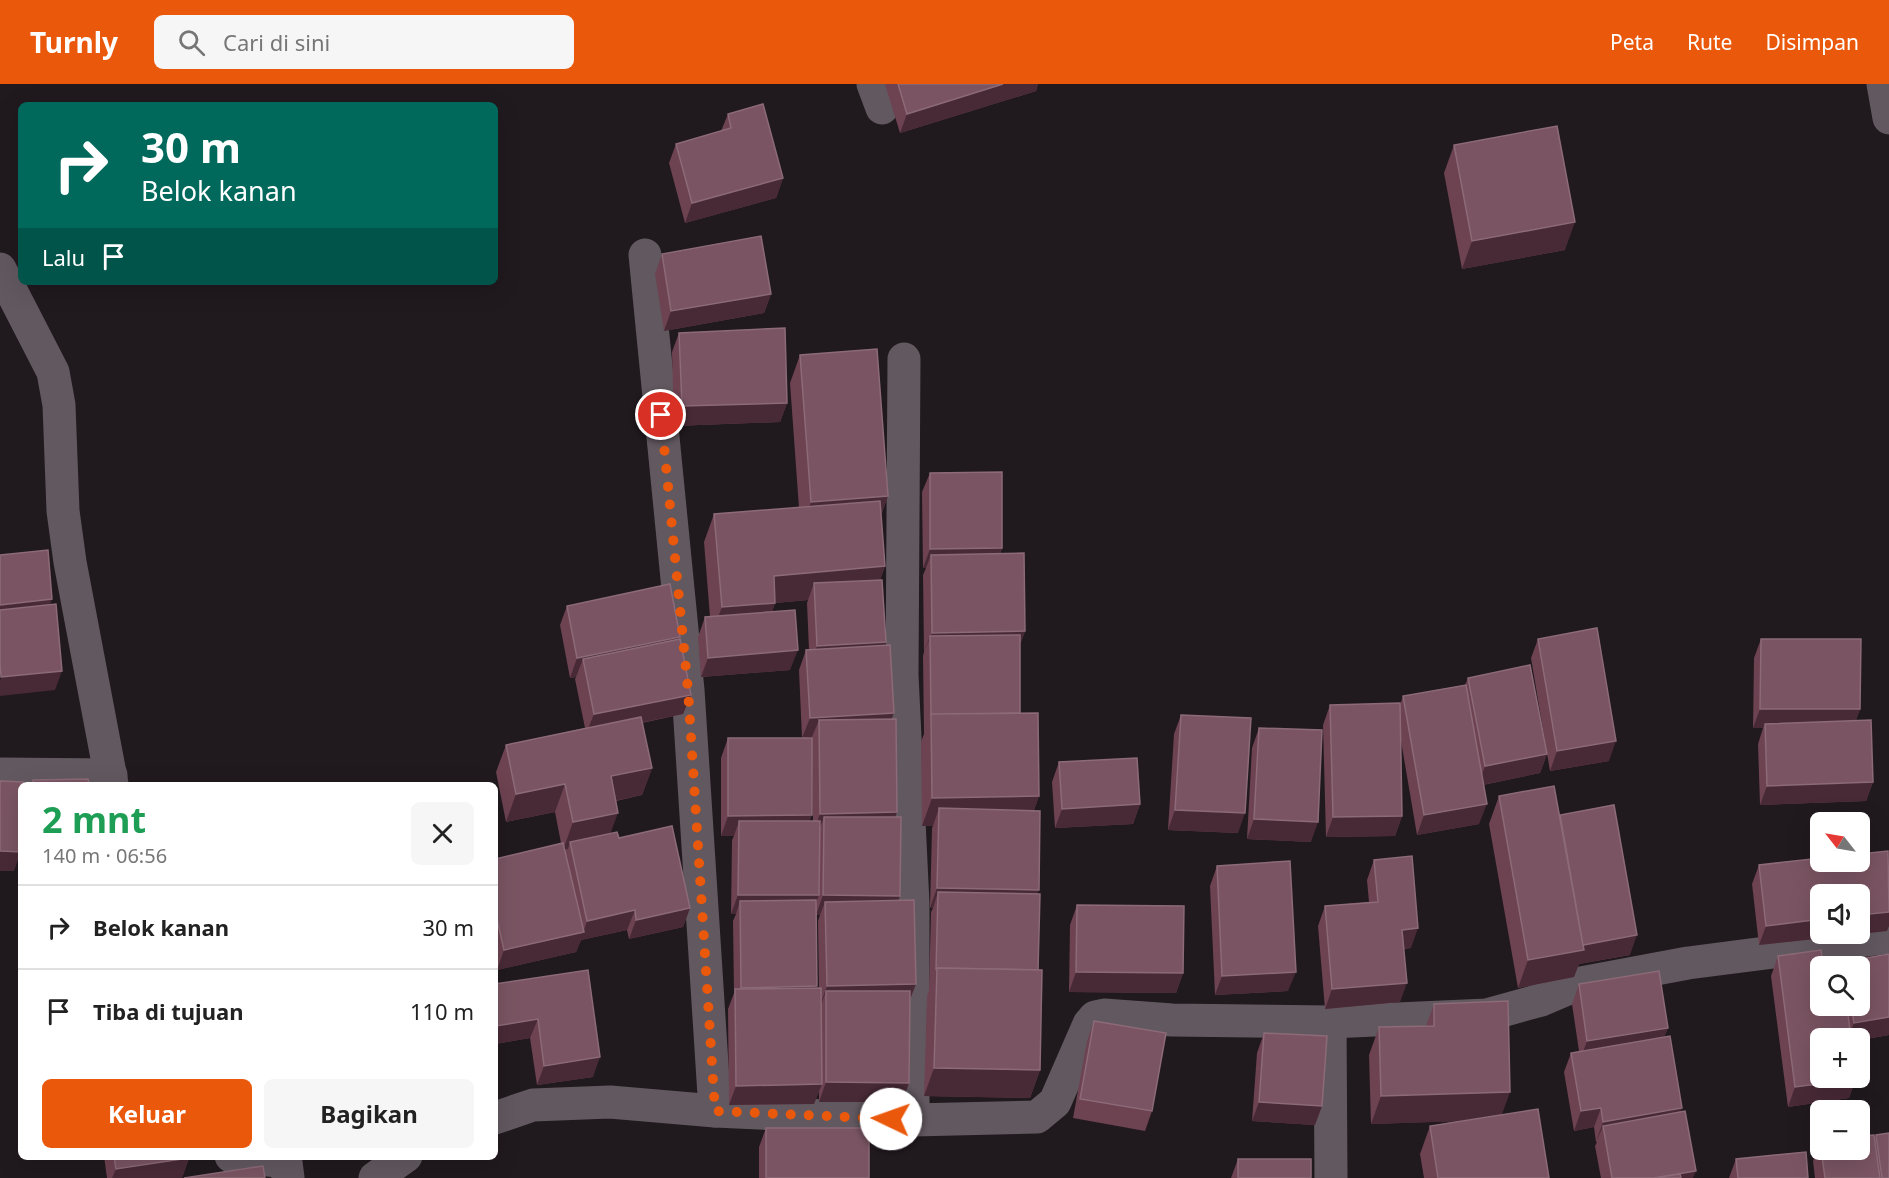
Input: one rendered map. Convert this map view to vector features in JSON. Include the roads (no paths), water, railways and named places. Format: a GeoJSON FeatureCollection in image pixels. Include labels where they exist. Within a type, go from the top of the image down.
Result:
{"type":"FeatureCollection","features":[{"type":"Feature","properties":{"kind":"street"},"geometry":{"type":"LineString","coordinates":[[1883,84],[1889,118]]}},
{"type":"Feature","properties":{"kind":"street"},"geometry":{"type":"LineString","coordinates":[[645,255],[688,690],[715,1111]]}},
{"type":"Feature","properties":{"kind":"street"},"geometry":{"type":"LineString","coordinates":[[0,269],[53,372],[59,405],[63,511],[70,562],[112,780],[0,774]]}},
{"type":"Feature","properties":{"kind":"street"},"geometry":{"type":"LineString","coordinates":[[904,359],[902,675],[913,904],[912,1120]]}},
{"type":"Feature","properties":{"kind":"street"},"geometry":{"type":"LineString","coordinates":[[498,1117],[533,1104],[599,1102],[715,1111],[912,1120],[1037,1117],[1055,1102],[1089,1024],[1095,1017],[1330,1022],[1488,1015],[1542,1000],[1581,982],[1688,963],[1889,937]]}},
{"type":"Feature","properties":{"kind":"street"},"geometry":{"type":"LineString","coordinates":[[1330,1022],[1331,1178]]}},
{"type":"Feature","properties":{"kind":"street"},"geometry":{"type":"LineString","coordinates":[[255,1160],[292,1166]]}},
{"type":"Feature","properties":{"kind":"street"},"geometry":{"type":"LineString","coordinates":[[375,1178],[400,1160]]}}]}
